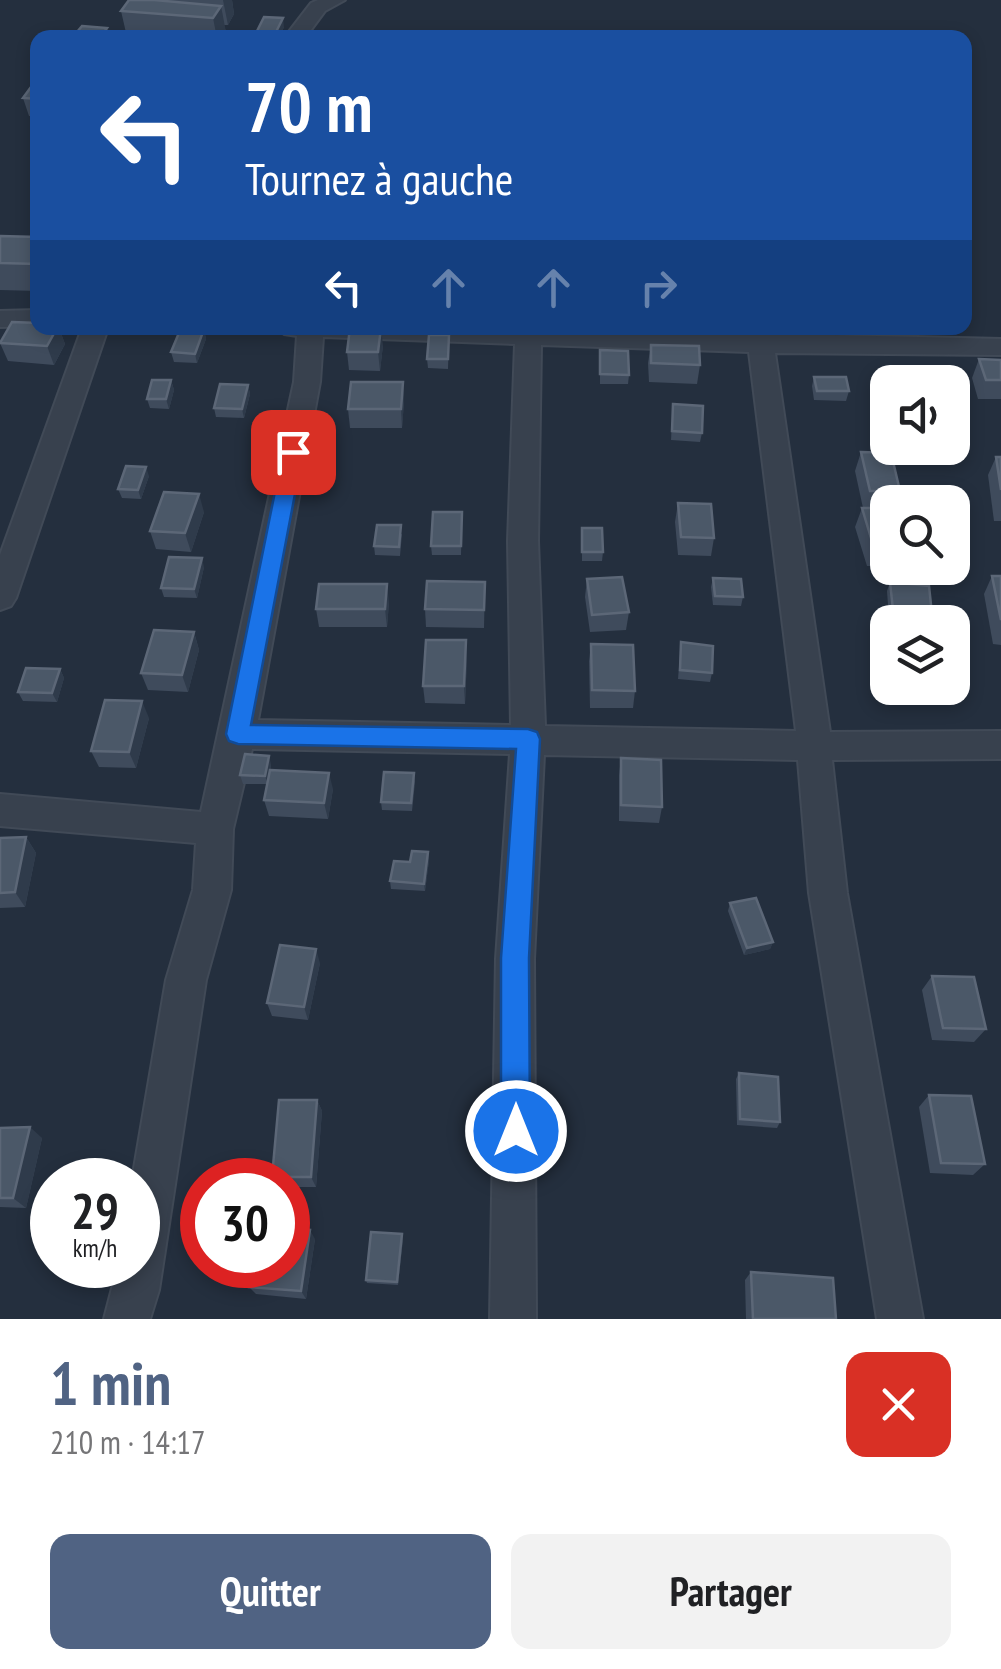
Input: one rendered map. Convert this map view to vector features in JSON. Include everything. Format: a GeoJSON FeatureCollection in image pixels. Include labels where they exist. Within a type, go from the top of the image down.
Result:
{"type":"FeatureCollection","features":[{"type":"Feature","properties":{"kind":"street"},"geometry":{"type":"LineString","coordinates":[[300,30],[318,7],[334,0]]}},
{"type":"Feature","properties":{"kind":"street"},"geometry":{"type":"LineString","coordinates":[[0,319],[30,318]]}},
{"type":"Feature","properties":{"kind":"street"},"geometry":{"type":"LineString","coordinates":[[0,598],[93,335]]}},
{"type":"Feature","properties":{"kind":"street"},"geometry":{"type":"LineString","coordinates":[[127,1319],[136,1290],[186,980],[212,890],[216,829],[306,382],[310,335]]}},
{"type":"Feature","properties":{"kind":"street"},"geometry":{"type":"LineString","coordinates":[[513,1319],[515,958],[528,739],[523,540],[528,335]]}},
{"type":"Feature","properties":{"kind":"street"},"geometry":{"type":"LineString","coordinates":[[551,335],[762,344],[1001,347]]}},
{"type":"Feature","properties":{"kind":"street"},"geometry":{"type":"LineString","coordinates":[[762,344],[815,746],[814,811],[854,1053],[888,1227],[900,1319]]}},
{"type":"Feature","properties":{"kind":"street"},"geometry":{"type":"LineString","coordinates":[[238,734],[815,746],[1001,745]]}},
{"type":"Feature","properties":{"kind":"street"},"geometry":{"type":"LineString","coordinates":[[0,810],[216,829]]}},
{"type":"Feature","properties":{"kind":"building"},"geometry":{"type":"Polygon","coordinates":[[[129,0],[221,6],[213,18],[121,11],[129,0]]]}},
{"type":"Feature","properties":{"kind":"building"},"geometry":{"type":"Polygon","coordinates":[[[264,17],[283,18],[277,30],[258,30],[264,17]]]}},
{"type":"Feature","properties":{"kind":"building"},"geometry":{"type":"Polygon","coordinates":[[[82,26],[107,28],[106,30],[79,30],[82,26]]]}},
{"type":"Feature","properties":{"kind":"building"},"geometry":{"type":"Polygon","coordinates":[[[0,236],[30,237],[30,264],[0,263],[0,236]]]}},
{"type":"Feature","properties":{"kind":"building"},"geometry":{"type":"Polygon","coordinates":[[[12,322],[30,323],[30,335],[53,335],[47,346],[0,343],[12,322]]]}},
{"type":"Feature","properties":{"kind":"building"},"geometry":{"type":"Polygon","coordinates":[[[178,335],[202,335],[195,354],[171,352],[178,335]]]}},
{"type":"Feature","properties":{"kind":"building"},"geometry":{"type":"Polygon","coordinates":[[[349,335],[380,335],[378,352],[347,352],[349,335]]]}},
{"type":"Feature","properties":{"kind":"building"},"geometry":{"type":"Polygon","coordinates":[[[429,335],[449,335],[448,359],[427,359],[429,335]]]}},
{"type":"Feature","properties":{"kind":"building"},"geometry":{"type":"Polygon","coordinates":[[[651,345],[699,346],[700,365],[651,363],[651,345]]]}},
{"type":"Feature","properties":{"kind":"building"},"geometry":{"type":"Polygon","coordinates":[[[600,350],[628,351],[629,375],[600,374],[600,350]]]}},
{"type":"Feature","properties":{"kind":"building"},"geometry":{"type":"Polygon","coordinates":[[[979,359],[1001,360],[1001,380],[986,380],[979,359]]]}},
{"type":"Feature","properties":{"kind":"building"},"geometry":{"type":"Polygon","coordinates":[[[814,377],[846,377],[849,391],[817,391],[814,377]]]}},
{"type":"Feature","properties":{"kind":"building"},"geometry":{"type":"Polygon","coordinates":[[[152,380],[171,380],[166,399],[147,399],[152,380]]]}},
{"type":"Feature","properties":{"kind":"building"},"geometry":{"type":"Polygon","coordinates":[[[351,382],[403,382],[401,409],[348,409],[351,382]]]}},
{"type":"Feature","properties":{"kind":"building"},"geometry":{"type":"Polygon","coordinates":[[[220,384],[248,385],[242,409],[214,408],[220,384]]]}},
{"type":"Feature","properties":{"kind":"building"},"geometry":{"type":"Polygon","coordinates":[[[673,404],[703,406],[702,433],[672,431],[673,404]]]}},
{"type":"Feature","properties":{"kind":"building"},"geometry":{"type":"Polygon","coordinates":[[[861,452],[870,452],[870,465],[894,465],[899,485],[870,485],[870,491],[861,452]]]}},
{"type":"Feature","properties":{"kind":"building"},"geometry":{"type":"Polygon","coordinates":[[[996,457],[1001,457],[1001,490],[996,457]]]}},
{"type":"Feature","properties":{"kind":"building"},"geometry":{"type":"Polygon","coordinates":[[[126,466],[146,467],[138,490],[118,489],[126,466]]]}},
{"type":"Feature","properties":{"kind":"building"},"geometry":{"type":"Polygon","coordinates":[[[164,492],[199,494],[185,533],[150,531],[164,492]]]}},
{"type":"Feature","properties":{"kind":"building"},"geometry":{"type":"Polygon","coordinates":[[[678,503],[711,504],[714,538],[681,537],[678,503]]]}},
{"type":"Feature","properties":{"kind":"building"},"geometry":{"type":"Polygon","coordinates":[[[862,508],[870,508],[870,535],[862,508]]]}},
{"type":"Feature","properties":{"kind":"building"},"geometry":{"type":"Polygon","coordinates":[[[433,512],[462,512],[461,546],[431,546],[433,512]]]}},
{"type":"Feature","properties":{"kind":"building"},"geometry":{"type":"Polygon","coordinates":[[[377,525],[401,525],[399,547],[374,546],[377,525]]]}},
{"type":"Feature","properties":{"kind":"building"},"geometry":{"type":"Polygon","coordinates":[[[582,528],[602,528],[603,552],[582,552],[582,528]]]}},
{"type":"Feature","properties":{"kind":"building"},"geometry":{"type":"Polygon","coordinates":[[[169,557],[202,558],[194,589],[161,588],[169,557]]]}},
{"type":"Feature","properties":{"kind":"building"},"geometry":{"type":"Polygon","coordinates":[[[992,576],[1001,576],[1001,620],[992,576]]]}},
{"type":"Feature","properties":{"kind":"building"},"geometry":{"type":"Polygon","coordinates":[[[622,577],[629,612],[592,615],[587,579],[622,577]]]}},
{"type":"Feature","properties":{"kind":"building"},"geometry":{"type":"Polygon","coordinates":[[[713,578],[741,579],[743,597],[715,596],[713,578]]]}},
{"type":"Feature","properties":{"kind":"building"},"geometry":{"type":"Polygon","coordinates":[[[427,581],[485,582],[484,610],[425,609],[427,581]]]}},
{"type":"Feature","properties":{"kind":"building"},"geometry":{"type":"Polygon","coordinates":[[[319,584],[387,584],[385,609],[316,609],[319,584]]]}},
{"type":"Feature","properties":{"kind":"building"},"geometry":{"type":"Polygon","coordinates":[[[890,585],[929,586],[931,605],[892,605],[890,585]]]}},
{"type":"Feature","properties":{"kind":"building"},"geometry":{"type":"Polygon","coordinates":[[[154,630],[194,632],[182,675],[141,673],[154,630]]]}},
{"type":"Feature","properties":{"kind":"building"},"geometry":{"type":"Polygon","coordinates":[[[426,640],[466,640],[464,686],[423,686],[426,640]]]}},
{"type":"Feature","properties":{"kind":"building"},"geometry":{"type":"Polygon","coordinates":[[[681,642],[713,646],[712,673],[680,670],[681,642]]]}},
{"type":"Feature","properties":{"kind":"building"},"geometry":{"type":"Polygon","coordinates":[[[591,644],[633,645],[635,691],[592,690],[591,644]]]}},
{"type":"Feature","properties":{"kind":"building"},"geometry":{"type":"Polygon","coordinates":[[[26,668],[60,669],[52,693],[18,692],[26,668]]]}},
{"type":"Feature","properties":{"kind":"building"},"geometry":{"type":"Polygon","coordinates":[[[105,700],[142,701],[129,752],[91,751],[105,700]]]}},
{"type":"Feature","properties":{"kind":"building"},"geometry":{"type":"Polygon","coordinates":[[[245,754],[269,756],[265,776],[240,775],[245,754]]]}},
{"type":"Feature","properties":{"kind":"building"},"geometry":{"type":"Polygon","coordinates":[[[621,758],[661,760],[662,807],[621,805],[621,758]]]}},
{"type":"Feature","properties":{"kind":"building"},"geometry":{"type":"Polygon","coordinates":[[[270,770],[329,773],[324,803],[264,800],[270,770]]]}},
{"type":"Feature","properties":{"kind":"building"},"geometry":{"type":"Polygon","coordinates":[[[384,772],[414,773],[411,803],[381,802],[384,772]]]}},
{"type":"Feature","properties":{"kind":"building"},"geometry":{"type":"Polygon","coordinates":[[[26,837],[15,892],[0,893],[0,838],[26,837]]]}},
{"type":"Feature","properties":{"kind":"building"},"geometry":{"type":"Polygon","coordinates":[[[412,851],[428,852],[424,884],[390,881],[394,861],[410,862],[412,851]]]}},
{"type":"Feature","properties":{"kind":"building"},"geometry":{"type":"Polygon","coordinates":[[[756,898],[773,942],[747,948],[730,903],[756,898]]]}},
{"type":"Feature","properties":{"kind":"building"},"geometry":{"type":"Polygon","coordinates":[[[280,945],[316,949],[304,1007],[267,1003],[280,945]]]}},
{"type":"Feature","properties":{"kind":"building"},"geometry":{"type":"Polygon","coordinates":[[[932,976],[974,977],[986,1029],[943,1028],[932,976]]]}},
{"type":"Feature","properties":{"kind":"building"},"geometry":{"type":"Polygon","coordinates":[[[739,1073],[778,1077],[780,1122],[740,1119],[739,1073]]]}},
{"type":"Feature","properties":{"kind":"building"},"geometry":{"type":"Polygon","coordinates":[[[929,1095],[971,1096],[985,1164],[941,1163],[929,1095]]]}},
{"type":"Feature","properties":{"kind":"building"},"geometry":{"type":"Polygon","coordinates":[[[279,1100],[317,1100],[311,1177],[310,1158],[274,1158],[279,1100]]]}},
{"type":"Feature","properties":{"kind":"building"},"geometry":{"type":"Polygon","coordinates":[[[30,1127],[13,1198],[0,1198],[0,1128],[30,1127]]]}},
{"type":"Feature","properties":{"kind":"building"},"geometry":{"type":"Polygon","coordinates":[[[371,1232],[402,1234],[397,1282],[366,1280],[371,1232]]]}},
{"type":"Feature","properties":{"kind":"building"},"geometry":{"type":"Polygon","coordinates":[[[751,1272],[833,1278],[836,1319],[753,1319],[751,1272]]]}},
{"type":"Feature","properties":{"kind":"route"},"geometry":{"type":"LineString","coordinates":[[293,452],[238,734],[528,739],[515,958],[516,1131]]}}]}
